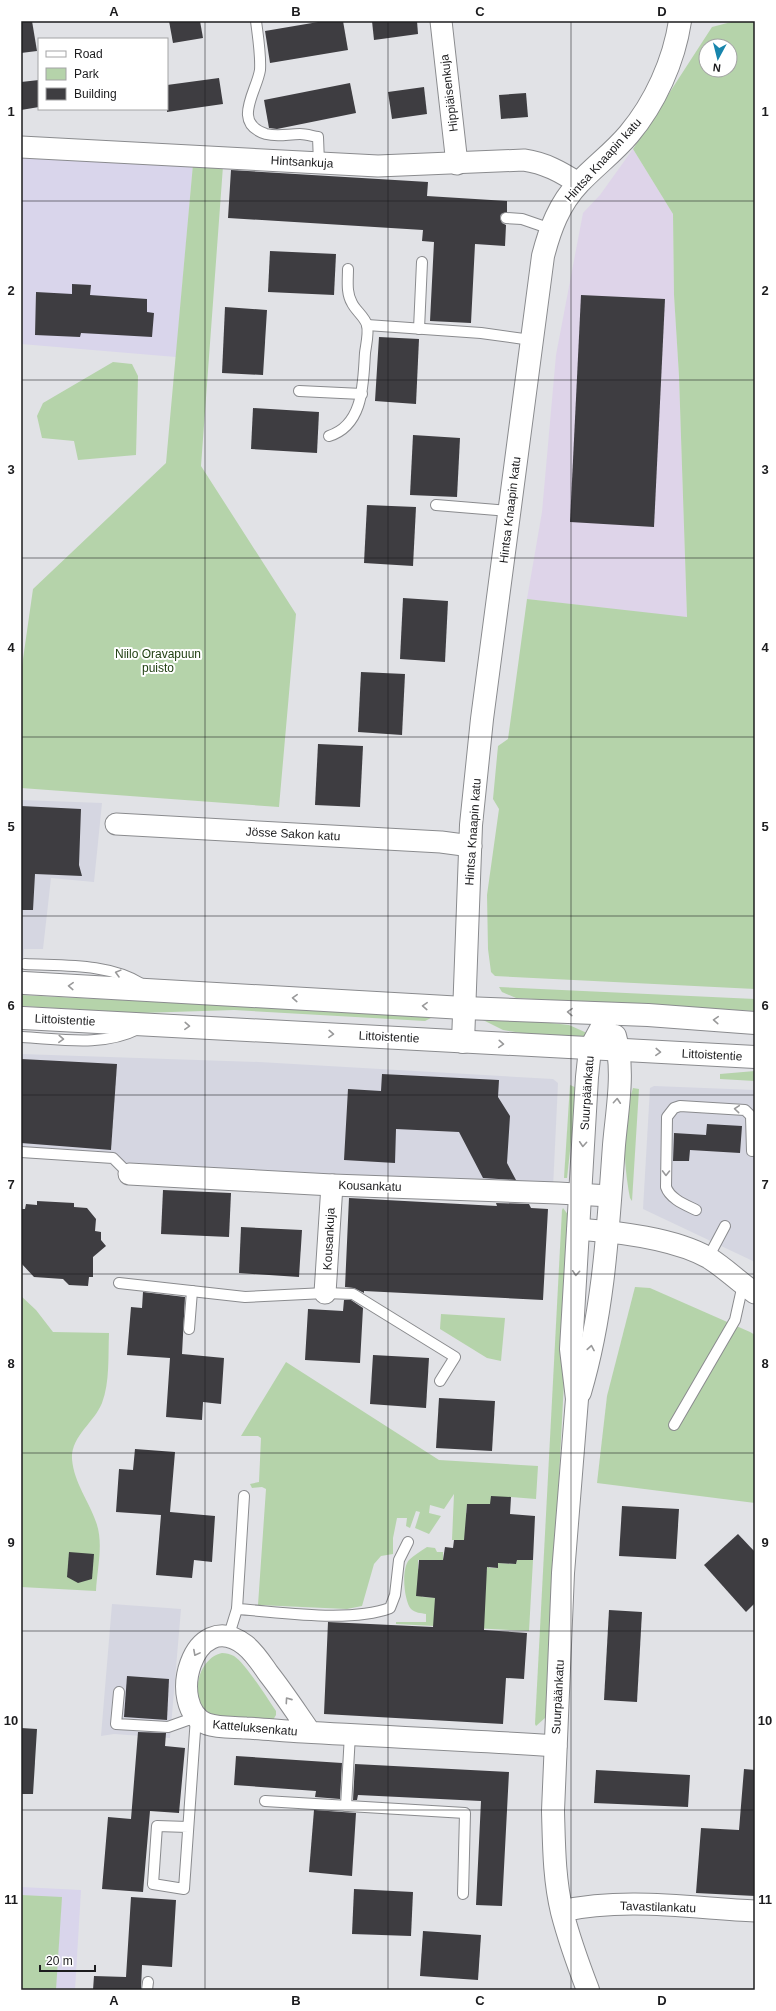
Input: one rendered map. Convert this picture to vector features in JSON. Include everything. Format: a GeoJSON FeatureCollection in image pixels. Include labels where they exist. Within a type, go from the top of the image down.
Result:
{"type":"FeatureCollection","features":[{"type":"Feature","properties":{"kind":"street","name":"Hippiäisenkuja"},"geometry":{"type":"LineString","coordinates":[[441,21],[457,164]]}},
{"type":"Feature","properties":{"kind":"street","name":"Hintsa Knaapin katu"},"geometry":{"type":"LineString","coordinates":[[462,1042],[471,846],[483,715],[543,256],[551,229],[564,201],[578,183],[629,135],[641,118],[663,79],[680,21]]}},
{"type":"Feature","properties":{"kind":"street","name":"Hintsankuja"},"geometry":{"type":"LineString","coordinates":[[21,147],[378,166],[457,164],[524,160],[538,162],[556,169],[578,183]]}},
{"type":"Feature","properties":{"kind":"street","name":"Jösse Sakon katu"},"geometry":{"type":"LineString","coordinates":[[116,824],[441,842],[471,846]]}},
{"type":"Feature","properties":{"kind":"street"},"geometry":{"type":"LineString","coordinates":[[24,974],[152,990],[755,1023]]}},
{"type":"Feature","properties":{"kind":"street","name":"Suurpäänkatu"},"geometry":{"type":"LineString","coordinates":[[588,1990],[574,1953],[562,1911],[555,1851],[553,1811],[563,1573],[577,1399],[571,1349],[590,1049],[609,1014]]}},
{"type":"Feature","properties":{"kind":"street","name":"Suurpäänkatu"},"geometry":{"type":"LineString","coordinates":[[577,1399],[589,1359],[602,1289],[608,1231],[619,1050],[609,1014]]}},
{"type":"Feature","properties":{"kind":"street","name":"Littoistentie"},"geometry":{"type":"LineString","coordinates":[[22,1028],[148,1024],[755,1057]]}},
{"type":"Feature","properties":{"kind":"street","name":"Kousankatu"},"geometry":{"type":"LineString","coordinates":[[129,1174],[332,1185],[610,1196]]}},
{"type":"Feature","properties":{"kind":"street","name":"Kousankuja"},"geometry":{"type":"LineString","coordinates":[[325,1293],[332,1185]]}},
{"type":"Feature","properties":{"kind":"street"},"geometry":{"type":"LineString","coordinates":[[578,1229],[634,1234],[682,1247],[708,1258],[749,1289]]}},
{"type":"Feature","properties":{"kind":"street","name":"Katteluksenkatu"},"geometry":{"type":"LineString","coordinates":[[310,1732],[252,1651],[238,1640],[228,1638],[209,1638],[200,1645],[192,1660],[188,1676],[187,1694],[189,1706],[196,1717],[206,1723],[217,1726],[310,1732],[556,1746]]}},
{"type":"Feature","properties":{"kind":"street","name":"Tavastilankatu"},"geometry":{"type":"LineString","coordinates":[[562,1911],[588,1905],[653,1905],[755,1912]]}},
{"type":"Feature","properties":{"kind":"lane"},"geometry":{"type":"LineString","coordinates":[[256,21],[260,71],[249,104],[248,113],[250,122],[256,130],[266,134],[279,136],[300,134],[318,137],[319,163]]}},
{"type":"Feature","properties":{"kind":"lane"},"geometry":{"type":"LineString","coordinates":[[506,218],[522,219],[551,229]]}},
{"type":"Feature","properties":{"kind":"lane"},"geometry":{"type":"LineString","coordinates":[[419,329],[422,262]]}},
{"type":"Feature","properties":{"kind":"lane"},"geometry":{"type":"LineString","coordinates":[[329,436],[338,433],[348,424],[357,409],[362,394],[367,325],[351,302],[348,291],[348,270]]}},
{"type":"Feature","properties":{"kind":"lane"},"geometry":{"type":"LineString","coordinates":[[367,325],[481,333],[531,340]]}},
{"type":"Feature","properties":{"kind":"lane"},"geometry":{"type":"LineString","coordinates":[[299,391],[362,394]]}},
{"type":"Feature","properties":{"kind":"lane"},"geometry":{"type":"LineString","coordinates":[[436,505],[509,511]]}},
{"type":"Feature","properties":{"kind":"lane"},"geometry":{"type":"LineString","coordinates":[[696,1210],[672,1197],[666,1187],[667,1117],[674,1108],[680,1106],[745,1110],[751,1116],[752,1152]]}},
{"type":"Feature","properties":{"kind":"lane"},"geometry":{"type":"LineString","coordinates":[[21,1152],[113,1158],[129,1174]]}},
{"type":"Feature","properties":{"kind":"lane"},"geometry":{"type":"LineString","coordinates":[[708,1258],[725,1226]]}},
{"type":"Feature","properties":{"kind":"lane"},"geometry":{"type":"LineString","coordinates":[[119,1283],[245,1296],[325,1293],[353,1294],[455,1357],[440,1381]]}},
{"type":"Feature","properties":{"kind":"lane"},"geometry":{"type":"LineString","coordinates":[[674,1425],[735,1320],[749,1289]]}},
{"type":"Feature","properties":{"kind":"lane"},"geometry":{"type":"LineString","coordinates":[[189,1329],[192,1291]]}},
{"type":"Feature","properties":{"kind":"lane"},"geometry":{"type":"LineString","coordinates":[[228,1638],[237,1609],[244,1496]]}},
{"type":"Feature","properties":{"kind":"lane"},"geometry":{"type":"LineString","coordinates":[[237,1609],[344,1616],[367,1614],[390,1608],[395,1595],[399,1560],[408,1542]]}},
{"type":"Feature","properties":{"kind":"lane"},"geometry":{"type":"LineString","coordinates":[[119,1692],[116,1724],[168,1727],[196,1717],[184,1889],[153,1884],[157,1826],[188,1827]]}},
{"type":"Feature","properties":{"kind":"lane"},"geometry":{"type":"LineString","coordinates":[[346,1806],[350,1734]]}},
{"type":"Feature","properties":{"kind":"lane"},"geometry":{"type":"LineString","coordinates":[[265,1801],[465,1813],[463,1894]]}},
{"type":"Feature","properties":{"kind":"shaded area"},"geometry":{"type":"Polygon","coordinates":[[[633,149],[673,214],[674,295],[679,376],[687,618],[527,599],[542,512],[556,355],[583,213],[600,195],[633,149]]]}},
{"type":"Feature","properties":{"kind":"shaded area"},"geometry":{"type":"Polygon","coordinates":[[[21,157],[193,164],[176,357],[21,344],[21,157]]]}},
{"type":"Feature","properties":{"kind":"shaded area"},"geometry":{"type":"Polygon","coordinates":[[[21,800],[102,803],[94,882],[51,878],[43,949],[24,949],[21,993],[21,800]]]}},
{"type":"Feature","properties":{"kind":"shaded area"},"geometry":{"type":"Polygon","coordinates":[[[21,1054],[259,1062],[553,1079],[558,1083],[553,1188],[21,1157],[21,1054]]]}},
{"type":"Feature","properties":{"kind":"shaded area"},"geometry":{"type":"Polygon","coordinates":[[[654,1086],[755,1090],[755,1262],[643,1209],[650,1088],[654,1086]]]}},
{"type":"Feature","properties":{"kind":"shaded area"},"geometry":{"type":"Polygon","coordinates":[[[112,1604],[181,1609],[170,1738],[114,1734],[101,1736],[112,1604]]]}},
{"type":"Feature","properties":{"kind":"shaded area"},"geometry":{"type":"Polygon","coordinates":[[[21,1887],[81,1890],[75,1990],[21,1990],[21,1887]]]}},
{"type":"Feature","properties":{"kind":"green space"},"geometry":{"type":"Polygon","coordinates":[[[735,21],[755,22],[755,989],[495,976],[491,972],[488,949],[487,895],[499,809],[493,799],[498,746],[508,739],[527,599],[687,617],[679,376],[674,295],[673,214],[633,149],[698,49],[698,78],[738,78],[738,38],[705,38],[712,27],[735,21]]]}},
{"type":"Feature","properties":{"kind":"green space","name":"Niilo Oravapuun puisto"},"geometry":{"type":"Polygon","coordinates":[[[193,164],[223,166],[201,466],[296,614],[279,807],[21,788],[21,673],[33,589],[166,463],[193,164]]]}},
{"type":"Feature","properties":{"kind":"green space"},"geometry":{"type":"Polygon","coordinates":[[[113,362],[132,364],[138,376],[136,455],[78,460],[74,441],[42,438],[37,416],[43,403],[113,362]]]}},
{"type":"Feature","properties":{"kind":"green space"},"geometry":{"type":"Polygon","coordinates":[[[499,987],[755,999],[755,1011],[516,998],[502,992],[499,987]]]}},
{"type":"Feature","properties":{"kind":"green space"},"geometry":{"type":"Polygon","coordinates":[[[21,995],[430,1016],[431,1018],[425,1021],[234,1010],[140,1013],[21,1006],[21,995]]]}},
{"type":"Feature","properties":{"kind":"green space"},"geometry":{"type":"Polygon","coordinates":[[[483,1018],[569,1025],[587,1033],[588,1037],[521,1033],[503,1030],[483,1020],[483,1018]]]}},
{"type":"Feature","properties":{"kind":"green space"},"geometry":{"type":"Polygon","coordinates":[[[755,1071],[755,1081],[720,1079],[720,1074],[755,1071]]]}},
{"type":"Feature","properties":{"kind":"green space"},"geometry":{"type":"Polygon","coordinates":[[[570,1085],[577,1088],[567,1178],[564,1178],[570,1085]]]}},
{"type":"Feature","properties":{"kind":"green space"},"geometry":{"type":"Polygon","coordinates":[[[633,1088],[639,1089],[632,1201],[630,1198],[626,1171],[625,1129],[629,1101],[633,1088]]]}},
{"type":"Feature","properties":{"kind":"green space"},"geometry":{"type":"Polygon","coordinates":[[[563,1208],[569,1216],[572,1228],[547,1709],[545,1718],[536,1726],[535,1724],[563,1208]]]}},
{"type":"Feature","properties":{"kind":"green space"},"geometry":{"type":"Polygon","coordinates":[[[635,1287],[650,1288],[755,1335],[755,1503],[597,1483],[607,1396],[635,1287]]]}},
{"type":"Feature","properties":{"kind":"green space"},"geometry":{"type":"Polygon","coordinates":[[[21,1296],[36,1310],[53,1332],[109,1333],[108,1369],[105,1395],[94,1417],[75,1443],[72,1459],[73,1468],[82,1492],[93,1514],[100,1539],[96,1591],[21,1587],[21,1296]]]}},
{"type":"Feature","properties":{"kind":"green space"},"geometry":{"type":"Polygon","coordinates":[[[441,1314],[505,1318],[501,1361],[487,1358],[440,1329],[441,1314]]]}},
{"type":"Feature","properties":{"kind":"green space"},"geometry":{"type":"Polygon","coordinates":[[[286,1362],[439,1460],[538,1466],[536,1499],[511,1497],[490,1504],[467,1504],[466,1513],[472,1514],[464,1540],[452,1540],[454,1494],[444,1509],[430,1505],[429,1513],[441,1516],[429,1534],[415,1528],[420,1512],[416,1511],[410,1528],[406,1526],[407,1518],[397,1518],[393,1538],[393,1554],[381,1556],[374,1564],[362,1606],[347,1609],[258,1605],[266,1489],[262,1487],[252,1488],[250,1484],[259,1482],[261,1438],[258,1436],[241,1436],[286,1362]]]}},
{"type":"Feature","properties":{"kind":"green space"},"geometry":{"type":"Polygon","coordinates":[[[427,1547],[435,1548],[437,1552],[443,1552],[443,1560],[418,1560],[418,1569],[423,1570],[422,1597],[441,1598],[482,1571],[487,1571],[487,1562],[489,1562],[489,1568],[498,1568],[498,1563],[516,1564],[517,1560],[533,1560],[529,1631],[396,1624],[396,1622],[426,1622],[426,1614],[414,1611],[409,1605],[405,1592],[404,1577],[409,1560],[427,1547]]]}},
{"type":"Feature","properties":{"kind":"green space"},"geometry":{"type":"Polygon","coordinates":[[[222,1653],[234,1656],[250,1673],[276,1711],[276,1715],[273,1720],[240,1719],[216,1716],[204,1708],[200,1700],[198,1680],[206,1663],[213,1657],[222,1653]]]}},
{"type":"Feature","properties":{"kind":"green space"},"geometry":{"type":"Polygon","coordinates":[[[21,1895],[62,1897],[56,1990],[21,1990],[21,1895]]]}},
{"type":"Feature","properties":{"kind":"building"},"geometry":{"type":"Polygon","coordinates":[[[21,21],[32,21],[37,51],[21,53],[21,21]]]}},
{"type":"Feature","properties":{"kind":"building"},"geometry":{"type":"Polygon","coordinates":[[[169,21],[200,21],[203,38],[173,43],[169,21]]]}},
{"type":"Feature","properties":{"kind":"building"},"geometry":{"type":"Polygon","coordinates":[[[324,21],[343,21],[348,50],[270,63],[265,31],[324,21]]]}},
{"type":"Feature","properties":{"kind":"building"},"geometry":{"type":"Polygon","coordinates":[[[372,21],[417,21],[418,34],[374,40],[372,21]]]}},
{"type":"Feature","properties":{"kind":"building"},"geometry":{"type":"Polygon","coordinates":[[[219,78],[223,104],[167,112],[168,85],[219,78]]]}},
{"type":"Feature","properties":{"kind":"building"},"geometry":{"type":"Polygon","coordinates":[[[38,80],[38,107],[21,110],[21,82],[38,80]]]}},
{"type":"Feature","properties":{"kind":"building"},"geometry":{"type":"Polygon","coordinates":[[[350,83],[356,113],[277,129],[269,128],[264,100],[350,83]]]}},
{"type":"Feature","properties":{"kind":"building"},"geometry":{"type":"Polygon","coordinates":[[[424,87],[427,114],[392,119],[388,92],[424,87]]]}},
{"type":"Feature","properties":{"kind":"building"},"geometry":{"type":"Polygon","coordinates":[[[526,93],[528,117],[501,119],[499,95],[526,93]]]}},
{"type":"Feature","properties":{"kind":"building"},"geometry":{"type":"Polygon","coordinates":[[[231,170],[428,182],[427,196],[507,201],[507,212],[501,214],[500,218],[502,223],[506,225],[505,246],[475,244],[471,323],[430,321],[434,242],[422,241],[423,230],[228,218],[231,170]]]}},
{"type":"Feature","properties":{"kind":"building"},"geometry":{"type":"Polygon","coordinates":[[[270,251],[336,254],[334,295],[268,292],[270,251]]]}},
{"type":"Feature","properties":{"kind":"building"},"geometry":{"type":"Polygon","coordinates":[[[72,284],[91,285],[90,295],[147,299],[147,312],[154,313],[152,337],[81,333],[80,337],[35,335],[36,292],[72,294],[72,284]]]}},
{"type":"Feature","properties":{"kind":"building"},"geometry":{"type":"Polygon","coordinates":[[[581,295],[665,299],[654,527],[570,522],[581,295]]]}},
{"type":"Feature","properties":{"kind":"building"},"geometry":{"type":"Polygon","coordinates":[[[225,307],[267,310],[263,375],[222,373],[225,307]]]}},
{"type":"Feature","properties":{"kind":"building"},"geometry":{"type":"Polygon","coordinates":[[[379,337],[419,339],[416,404],[375,401],[379,337]]]}},
{"type":"Feature","properties":{"kind":"building"},"geometry":{"type":"Polygon","coordinates":[[[253,408],[319,412],[317,453],[251,449],[253,408]]]}},
{"type":"Feature","properties":{"kind":"building"},"geometry":{"type":"Polygon","coordinates":[[[413,435],[460,438],[457,497],[410,495],[413,435]]]}},
{"type":"Feature","properties":{"kind":"building"},"geometry":{"type":"Polygon","coordinates":[[[367,505],[416,507],[413,566],[364,563],[367,505]]]}},
{"type":"Feature","properties":{"kind":"building"},"geometry":{"type":"Polygon","coordinates":[[[403,598],[448,601],[445,662],[400,659],[403,598]]]}},
{"type":"Feature","properties":{"kind":"building"},"geometry":{"type":"Polygon","coordinates":[[[361,672],[405,674],[402,735],[358,732],[361,672]]]}},
{"type":"Feature","properties":{"kind":"building"},"geometry":{"type":"Polygon","coordinates":[[[318,744],[363,746],[360,807],[315,805],[318,744]]]}},
{"type":"Feature","properties":{"kind":"building"},"geometry":{"type":"Polygon","coordinates":[[[21,806],[81,809],[79,865],[82,876],[35,874],[33,910],[21,910],[21,806]]]}},
{"type":"Feature","properties":{"kind":"building"},"geometry":{"type":"Polygon","coordinates":[[[21,1059],[117,1064],[111,1150],[21,1143],[21,1059]]]}},
{"type":"Feature","properties":{"kind":"building"},"geometry":{"type":"Polygon","coordinates":[[[382,1074],[499,1080],[498,1097],[510,1116],[507,1163],[516,1180],[483,1178],[459,1132],[396,1129],[395,1163],[344,1160],[348,1089],[381,1091],[382,1074]]]}},
{"type":"Feature","properties":{"kind":"building"},"geometry":{"type":"Polygon","coordinates":[[[707,1124],[742,1126],[740,1153],[690,1150],[689,1161],[673,1161],[674,1133],[706,1135],[707,1124]]]}},
{"type":"Feature","properties":{"kind":"building"},"geometry":{"type":"Polygon","coordinates":[[[163,1190],[231,1193],[229,1237],[161,1234],[163,1190]]]}},
{"type":"Feature","properties":{"kind":"building"},"geometry":{"type":"Polygon","coordinates":[[[349,1198],[497,1206],[496,1203],[529,1204],[531,1208],[548,1209],[543,1300],[364,1291],[364,1293],[354,1288],[345,1287],[349,1198]]]}},
{"type":"Feature","properties":{"kind":"building"},"geometry":{"type":"Polygon","coordinates":[[[37,1201],[74,1203],[74,1207],[87,1208],[96,1219],[95,1231],[101,1232],[101,1240],[106,1246],[93,1257],[93,1277],[89,1277],[88,1286],[69,1285],[63,1279],[34,1277],[21,1263],[21,1209],[25,1209],[26,1204],[37,1205],[37,1201]]]}},
{"type":"Feature","properties":{"kind":"building"},"geometry":{"type":"Polygon","coordinates":[[[241,1227],[302,1230],[299,1277],[239,1273],[241,1227]]]}},
{"type":"Feature","properties":{"kind":"building"},"geometry":{"type":"Polygon","coordinates":[[[143,1292],[185,1297],[182,1354],[224,1358],[221,1404],[203,1402],[202,1420],[166,1417],[170,1358],[127,1355],[131,1307],[142,1308],[143,1292]]]}},
{"type":"Feature","properties":{"kind":"building"},"geometry":{"type":"Polygon","coordinates":[[[344,1300],[351,1300],[363,1308],[360,1363],[305,1360],[308,1309],[343,1311],[344,1300]]]}},
{"type":"Feature","properties":{"kind":"building"},"geometry":{"type":"Polygon","coordinates":[[[373,1355],[429,1358],[426,1408],[370,1404],[373,1355]]]}},
{"type":"Feature","properties":{"kind":"building"},"geometry":{"type":"Polygon","coordinates":[[[439,1398],[495,1401],[492,1451],[436,1448],[439,1398]]]}},
{"type":"Feature","properties":{"kind":"building"},"geometry":{"type":"Polygon","coordinates":[[[135,1449],[175,1452],[170,1512],[215,1516],[212,1562],[194,1560],[192,1578],[156,1575],[161,1515],[116,1512],[119,1469],[133,1470],[135,1449]]]}},
{"type":"Feature","properties":{"kind":"building"},"geometry":{"type":"Polygon","coordinates":[[[491,1496],[511,1497],[510,1514],[535,1516],[533,1560],[517,1560],[516,1564],[498,1563],[498,1568],[487,1567],[484,1630],[527,1633],[524,1679],[506,1678],[503,1724],[324,1714],[328,1622],[433,1627],[435,1598],[416,1596],[419,1560],[443,1560],[445,1547],[453,1548],[454,1540],[464,1540],[467,1504],[490,1504],[491,1496]]]}},
{"type":"Feature","properties":{"kind":"building"},"geometry":{"type":"Polygon","coordinates":[[[622,1506],[679,1509],[676,1559],[619,1556],[622,1506]]]}},
{"type":"Feature","properties":{"kind":"building"},"geometry":{"type":"Polygon","coordinates":[[[738,1534],[755,1552],[755,1603],[746,1612],[704,1565],[738,1534]]]}},
{"type":"Feature","properties":{"kind":"building"},"geometry":{"type":"Polygon","coordinates":[[[69,1552],[94,1554],[92,1579],[78,1583],[67,1577],[69,1552]]]}},
{"type":"Feature","properties":{"kind":"building"},"geometry":{"type":"Polygon","coordinates":[[[609,1610],[642,1612],[637,1702],[604,1700],[609,1610]]]}},
{"type":"Feature","properties":{"kind":"building"},"geometry":{"type":"Polygon","coordinates":[[[127,1676],[169,1679],[167,1720],[124,1717],[127,1676]]]}},
{"type":"Feature","properties":{"kind":"building"},"geometry":{"type":"Polygon","coordinates":[[[21,1728],[37,1729],[33,1794],[21,1794],[21,1728]]]}},
{"type":"Feature","properties":{"kind":"building"},"geometry":{"type":"Polygon","coordinates":[[[138,1732],[166,1733],[165,1746],[185,1748],[179,1813],[150,1811],[143,1892],[102,1889],[108,1817],[131,1819],[138,1732]]]}},
{"type":"Feature","properties":{"kind":"building"},"geometry":{"type":"Polygon","coordinates":[[[236,1756],[342,1763],[340,1799],[315,1797],[316,1791],[234,1785],[236,1756]]]}},
{"type":"Feature","properties":{"kind":"building"},"geometry":{"type":"Polygon","coordinates":[[[355,1764],[509,1772],[502,1906],[476,1905],[481,1801],[358,1795],[357,1800],[353,1800],[355,1764]]]}},
{"type":"Feature","properties":{"kind":"building"},"geometry":{"type":"Polygon","coordinates":[[[744,1769],[755,1770],[755,1896],[696,1893],[701,1828],[739,1830],[744,1769]]]}},
{"type":"Feature","properties":{"kind":"building"},"geometry":{"type":"Polygon","coordinates":[[[596,1770],[690,1775],[688,1807],[594,1803],[596,1770]]]}},
{"type":"Feature","properties":{"kind":"building"},"geometry":{"type":"Polygon","coordinates":[[[314,1810],[356,1813],[352,1876],[309,1872],[314,1810]]]}},
{"type":"Feature","properties":{"kind":"building"},"geometry":{"type":"Polygon","coordinates":[[[354,1889],[413,1892],[411,1936],[352,1934],[354,1889]]]}},
{"type":"Feature","properties":{"kind":"building"},"geometry":{"type":"Polygon","coordinates":[[[131,1897],[176,1900],[172,1967],[142,1965],[141,1990],[93,1990],[94,1976],[126,1977],[131,1897]]]}},
{"type":"Feature","properties":{"kind":"building"},"geometry":{"type":"Polygon","coordinates":[[[423,1931],[481,1935],[478,1980],[420,1976],[423,1931]]]}}]}
